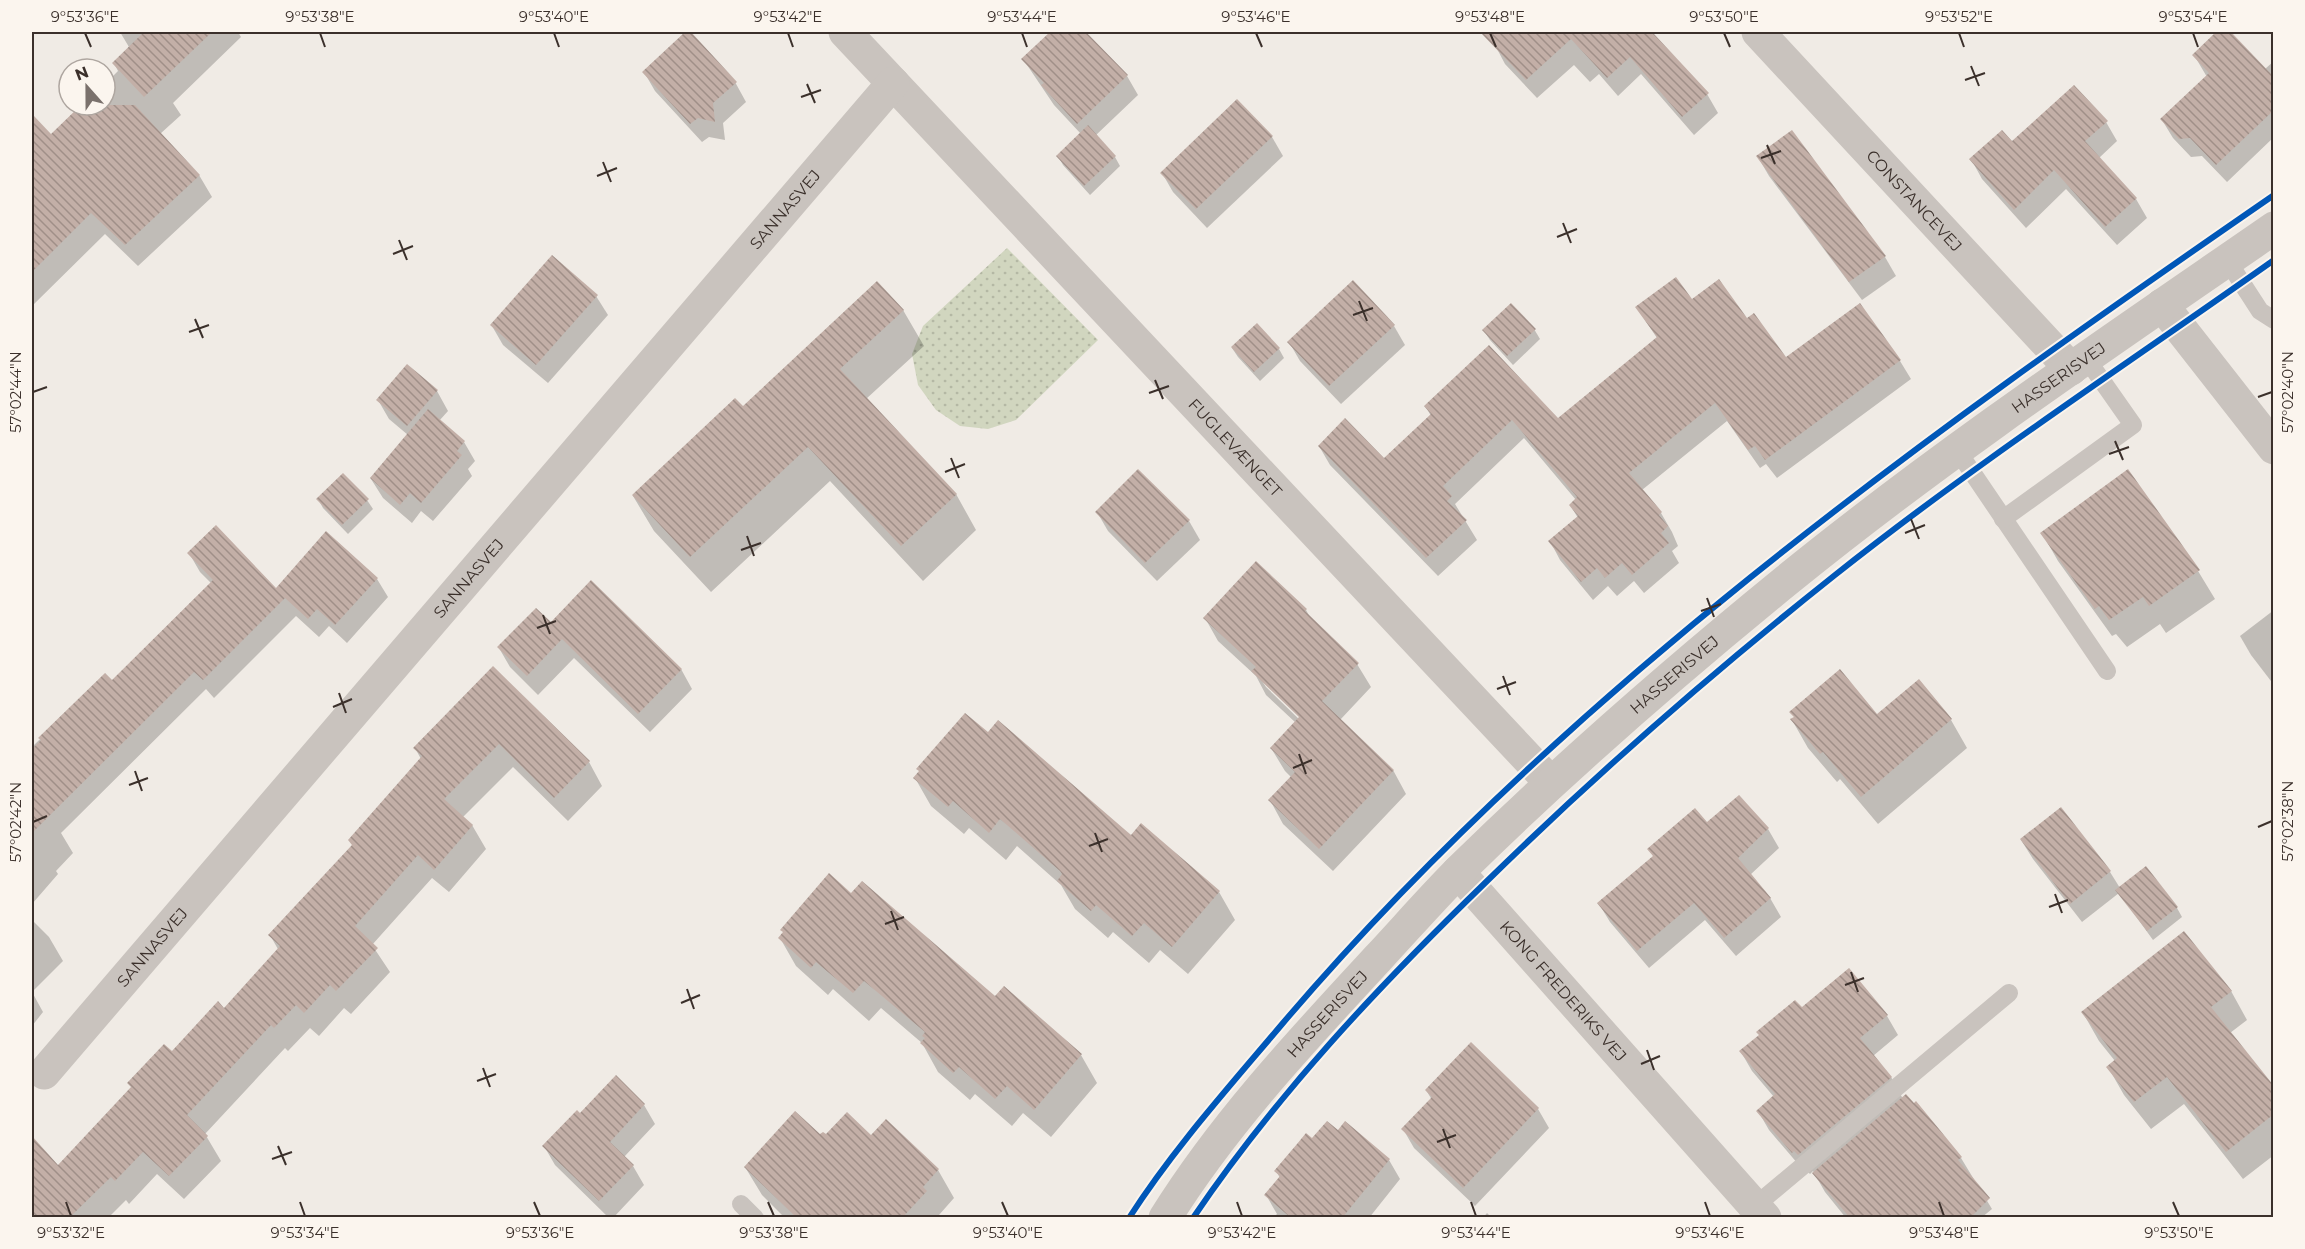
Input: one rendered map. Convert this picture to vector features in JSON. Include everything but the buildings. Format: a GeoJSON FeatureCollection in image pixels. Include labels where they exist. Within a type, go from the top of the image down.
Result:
{"type":"FeatureCollection","features":[{"type":"Feature","properties":{"kind":"street","name":"FUGLEVÆNGET"},"geometry":{"type":"LineString","coordinates":[[845,32],[1551,783]]}},
{"type":"Feature","properties":{"kind":"street","name":"CONSTANCEVEJ"},"geometry":{"type":"LineString","coordinates":[[1758,32],[2079,364]]}},
{"type":"Feature","properties":{"kind":"street","name":"SANNASVEJ"},"geometry":{"type":"LineString","coordinates":[[44,1073],[892,83]]}},
{"type":"Feature","properties":{"kind":"street","name":"HASSERISVEJ"},"geometry":{"type":"LineString","coordinates":[[1165,1218],[1191,1177],[1306,1035],[1458,872],[1551,783],[1640,703],[1789,579],[1957,450],[2274,228]]}},
{"type":"Feature","properties":{"kind":"street"},"geometry":{"type":"LineString","coordinates":[[2162,305],[2274,448]]}},
{"type":"Feature","properties":{"kind":"street","name":"KONG FREDERIKS VEJ"},"geometry":{"type":"LineString","coordinates":[[1458,872],[1760,1212]]}},
{"type":"Feature","properties":{"kind":"lane"},"geometry":{"type":"LineString","coordinates":[[2228,260],[2260,311],[2274,320]]}},
{"type":"Feature","properties":{"kind":"lane"},"geometry":{"type":"LineString","coordinates":[[2003,519],[2133,425],[2079,364]]}},
{"type":"Feature","properties":{"kind":"lane"},"geometry":{"type":"LineString","coordinates":[[1957,450],[2107,671]]}},
{"type":"Feature","properties":{"kind":"lane"},"geometry":{"type":"LineString","coordinates":[[1760,1212],[2009,993]]}},
{"type":"Feature","properties":{"kind":"lane"},"geometry":{"type":"LineString","coordinates":[[741,1204],[755,1218]]}},
{"type":"Feature","properties":{"kind":"green space"},"geometry":{"type":"Polygon","coordinates":[[[1007,248],[1098,340],[1016,420],[988,429],[960,426],[936,410],[918,385],[912,354],[923,326],[1007,248]]]}},
{"type":"Feature","properties":{"kind":"cycle path"},"geometry":{"type":"LineString","coordinates":[[1129,1218],[1146,1192],[1223,1094],[1283,1023],[1391,903],[1506,789],[1626,681],[1751,577],[1879,477],[2009,381],[2274,195]]}},
{"type":"Feature","properties":{"kind":"cycle path"},"geometry":{"type":"LineString","coordinates":[[1193,1218],[1259,1128],[1330,1043],[1368,1002],[1527,842],[1656,724],[1789,612],[1942,493],[2274,260]]}}]}
